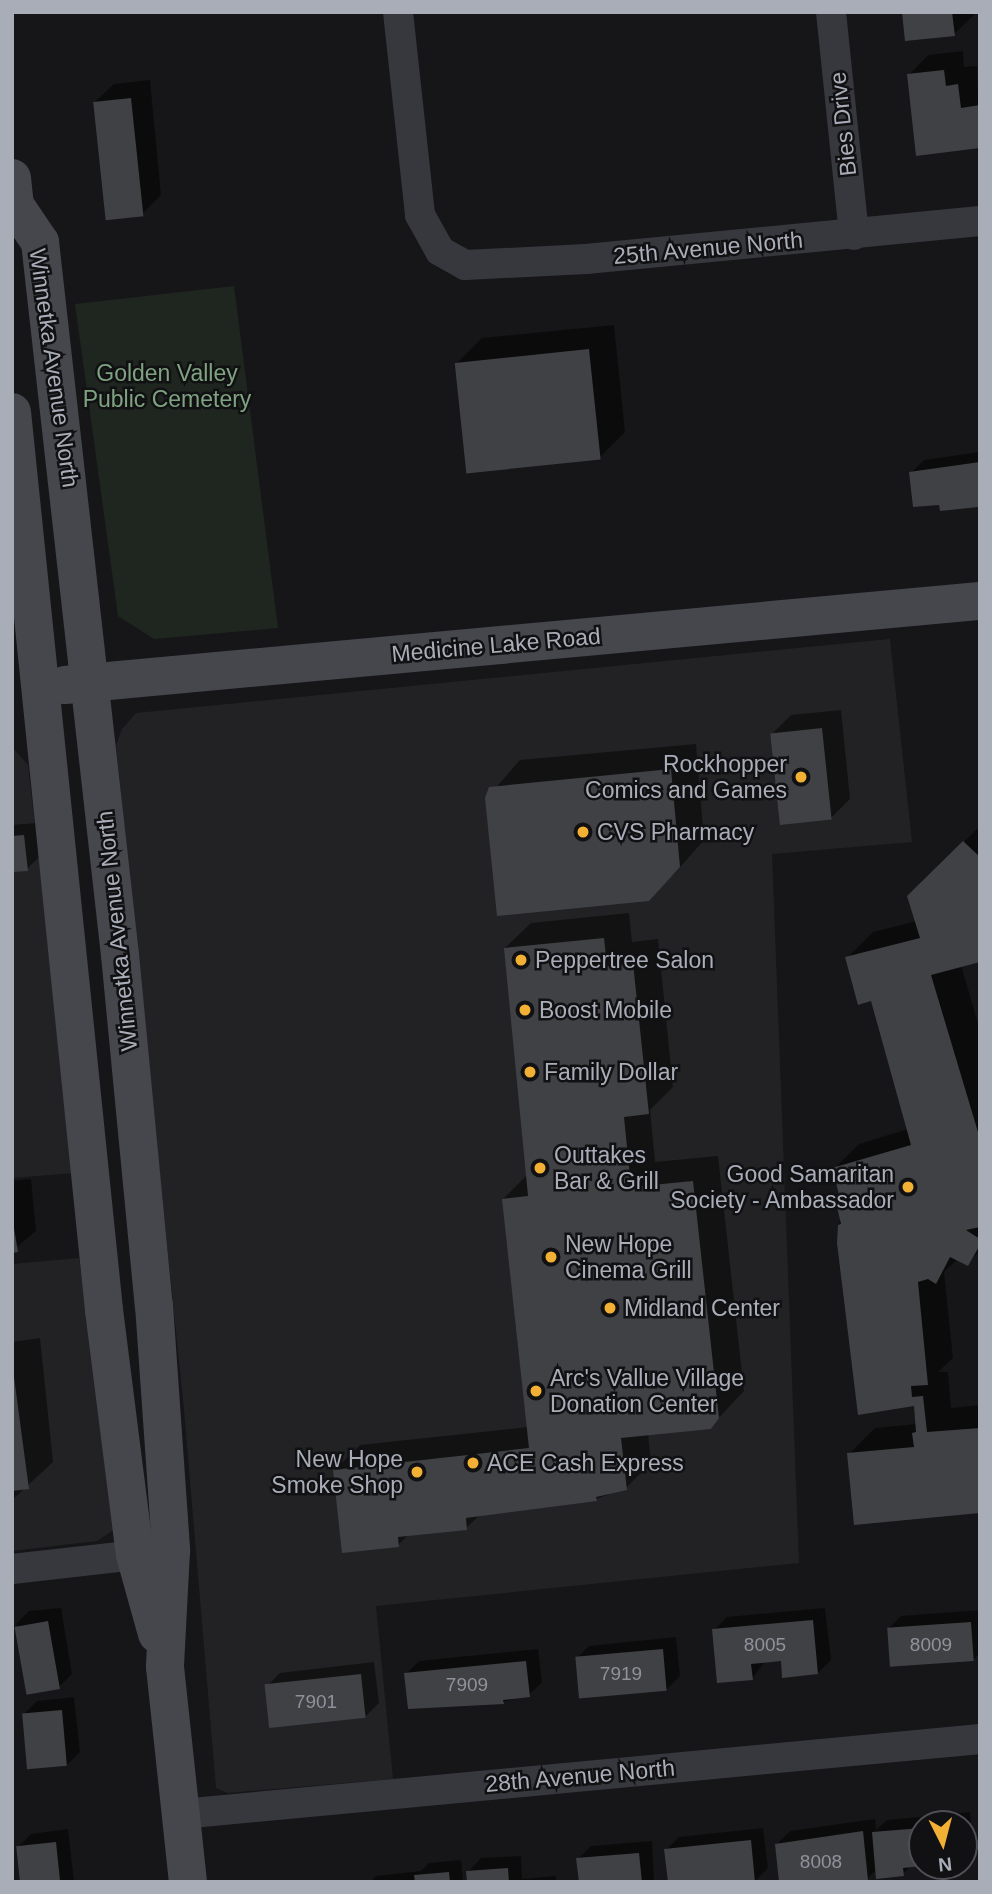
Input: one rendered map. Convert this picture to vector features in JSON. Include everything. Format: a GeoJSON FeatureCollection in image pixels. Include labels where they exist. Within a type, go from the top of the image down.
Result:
{"type":"FeatureCollection","features":[{"type":"Feature","properties":{"kind":"main road","name":"Winnetka Avenue North"},"geometry":{"type":"LineString","coordinates":[[13,198],[40,242],[92,682],[154,1305],[153,1553]]}},
{"type":"Feature","properties":{"kind":"main road","name":"Winnetka Avenue North"},"geometry":{"type":"LineString","coordinates":[[12,412],[25,689],[153,1553],[188,1882]]}},
{"type":"Feature","properties":{"kind":"main road","name":"Medicine Lake Road"},"geometry":{"type":"LineString","coordinates":[[25,689],[980,601]]}},
{"type":"Feature","properties":{"kind":"street","name":"25th Avenue North"},"geometry":{"type":"LineString","coordinates":[[398,12],[420,215],[440,251],[465,265],[494,266],[854,235],[980,221]]}},
{"type":"Feature","properties":{"kind":"street","name":"Bies Drive"},"geometry":{"type":"LineString","coordinates":[[831,12],[854,235]]}},
{"type":"Feature","properties":{"kind":"street"},"geometry":{"type":"LineString","coordinates":[[12,1569],[153,1553]]}},
{"type":"Feature","properties":{"kind":"street","name":"28th Avenue North"},"geometry":{"type":"LineString","coordinates":[[181,1814],[980,1739]]}},
{"type":"Feature","properties":{"kind":"shaded area"},"geometry":{"type":"Polygon","coordinates":[[[890,639],[912,842],[772,854],[799,1563],[376,1606],[393,1779],[228,1793],[216,1788],[184,1410],[116,745],[122,729],[136,713],[890,639]]]}},
{"type":"Feature","properties":{"kind":"shaded area"},"geometry":{"type":"Polygon","coordinates":[[[12,747],[28,765],[75,1173],[12,1178],[12,747]]]}},
{"type":"Feature","properties":{"kind":"shaded area"},"geometry":{"type":"Polygon","coordinates":[[[79,1258],[115,1529],[97,1541],[12,1551],[12,1264],[79,1258]]]}},
{"type":"Feature","properties":{"kind":"green space","name":"Golden Valley Public Cemetery"},"geometry":{"type":"Polygon","coordinates":[[[234,286],[278,628],[154,639],[118,616],[75,304],[234,286]]]}},
{"type":"Feature","properties":{"kind":"building"},"geometry":{"type":"Polygon","coordinates":[[[902,12],[952,12],[955,36],[905,41],[902,12]]]}},
{"type":"Feature","properties":{"kind":"building"},"geometry":{"type":"Polygon","coordinates":[[[944,70],[946,86],[958,84],[961,108],[980,105],[980,148],[916,156],[907,74],[944,70]]]}},
{"type":"Feature","properties":{"kind":"building"},"geometry":{"type":"Polygon","coordinates":[[[131,98],[143,216],[106,220],[93,102],[131,98]]]}},
{"type":"Feature","properties":{"kind":"building"},"geometry":{"type":"Polygon","coordinates":[[[589,349],[601,459],[466,474],[455,363],[589,349]]]}},
{"type":"Feature","properties":{"kind":"building"},"geometry":{"type":"Polygon","coordinates":[[[980,462],[978,507],[940,511],[939,505],[913,507],[909,472],[980,462]]]}},
{"type":"Feature","properties":{"kind":"building","name":"Rockhopper Comics and Games"},"geometry":{"type":"Polygon","coordinates":[[[822,728],[832,819],[780,825],[770,733],[822,728]]]}},
{"type":"Feature","properties":{"kind":"building","name":"CVS Pharmacy"},"geometry":{"type":"Polygon","coordinates":[[[671,769],[680,867],[649,901],[497,916],[485,798],[489,787],[671,769]]]}},
{"type":"Feature","properties":{"kind":"building"},"geometry":{"type":"Polygon","coordinates":[[[24,835],[28,871],[12,872],[12,836],[24,835]]]}},
{"type":"Feature","properties":{"kind":"building","name":"Good Samaritan Society - Ambassador"},"geometry":{"type":"Polygon","coordinates":[[[963,841],[980,857],[980,962],[931,975],[978,1132],[980,1227],[966,1230],[980,1239],[980,1245],[968,1266],[950,1257],[936,1284],[928,1279],[918,1282],[928,1385],[911,1386],[912,1397],[923,1396],[927,1432],[980,1428],[980,1513],[854,1525],[847,1453],[914,1447],[912,1433],[916,1432],[914,1406],[858,1415],[837,1243],[838,1225],[841,1224],[837,1207],[842,1206],[832,1168],[911,1145],[871,1001],[858,1005],[845,957],[920,938],[907,896],[963,841]]]}},
{"type":"Feature","properties":{"kind":"building","name":"Midland Center"},"geometry":{"type":"Polygon","coordinates":[[[604,938],[607,966],[633,963],[649,1114],[624,1117],[631,1187],[693,1181],[719,1418],[711,1429],[621,1438],[627,1490],[596,1497],[597,1501],[466,1518],[467,1530],[398,1537],[399,1547],[342,1553],[333,1470],[529,1448],[502,1199],[528,1196],[504,948],[604,938]]]}},
{"type":"Feature","properties":{"kind":"building"},"geometry":{"type":"Polygon","coordinates":[[[12,1216],[18,1252],[12,1253],[12,1216]]]}},
{"type":"Feature","properties":{"kind":"building"},"geometry":{"type":"Polygon","coordinates":[[[12,1362],[29,1489],[12,1491],[12,1362]]]}},
{"type":"Feature","properties":{"kind":"building"},"geometry":{"type":"Polygon","coordinates":[[[813,1620],[818,1674],[782,1678],[781,1661],[751,1664],[753,1680],[717,1683],[712,1629],[813,1620]]]}},
{"type":"Feature","properties":{"kind":"building"},"geometry":{"type":"Polygon","coordinates":[[[48,1621],[60,1689],[26,1695],[15,1627],[48,1621]]]}},
{"type":"Feature","properties":{"kind":"building"},"geometry":{"type":"Polygon","coordinates":[[[971,1622],[974,1661],[890,1667],[887,1628],[971,1622]]]}},
{"type":"Feature","properties":{"kind":"building"},"geometry":{"type":"Polygon","coordinates":[[[663,1649],[667,1691],[579,1699],[575,1657],[663,1649]]]}},
{"type":"Feature","properties":{"kind":"building"},"geometry":{"type":"Polygon","coordinates":[[[526,1661],[530,1697],[503,1700],[504,1704],[408,1709],[404,1673],[526,1661]]]}},
{"type":"Feature","properties":{"kind":"building"},"geometry":{"type":"Polygon","coordinates":[[[361,1674],[366,1718],[269,1728],[265,1684],[361,1674]]]}},
{"type":"Feature","properties":{"kind":"building"},"geometry":{"type":"Polygon","coordinates":[[[62,1710],[67,1766],[27,1769],[22,1713],[62,1710]]]}},
{"type":"Feature","properties":{"kind":"building"},"geometry":{"type":"Polygon","coordinates":[[[908,1829],[908,1867],[903,1868],[904,1876],[876,1879],[872,1832],[908,1829]]]}},
{"type":"Feature","properties":{"kind":"building"},"geometry":{"type":"Polygon","coordinates":[[[863,1831],[868,1880],[779,1882],[775,1844],[863,1831]]]}},
{"type":"Feature","properties":{"kind":"building"},"geometry":{"type":"Polygon","coordinates":[[[751,1840],[755,1882],[668,1882],[664,1849],[751,1840]]]}},
{"type":"Feature","properties":{"kind":"building"},"geometry":{"type":"Polygon","coordinates":[[[56,1842],[60,1882],[20,1882],[16,1846],[56,1842]]]}},
{"type":"Feature","properties":{"kind":"building"},"geometry":{"type":"Polygon","coordinates":[[[639,1853],[642,1882],[579,1882],[576,1858],[639,1853]]]}},
{"type":"Feature","properties":{"kind":"building"},"geometry":{"type":"Polygon","coordinates":[[[508,1868],[509,1882],[467,1882],[466,1871],[508,1868]]]}},
{"type":"Feature","properties":{"kind":"building"},"geometry":{"type":"Polygon","coordinates":[[[449,1872],[450,1882],[415,1882],[414,1875],[449,1872]]]}},
{"type":"Feature","properties":{"kind":"place","name":"Rockhopper Comics and Games"},"geometry":{"type":"Point","coordinates":[801,777]}},
{"type":"Feature","properties":{"kind":"place","name":"CVS Pharmacy"},"geometry":{"type":"Point","coordinates":[583,832]}},
{"type":"Feature","properties":{"kind":"place","name":"Peppertree Salon"},"geometry":{"type":"Point","coordinates":[521,960]}},
{"type":"Feature","properties":{"kind":"place","name":"Boost Mobile"},"geometry":{"type":"Point","coordinates":[525,1010]}},
{"type":"Feature","properties":{"kind":"place","name":"Family Dollar"},"geometry":{"type":"Point","coordinates":[530,1072]}},
{"type":"Feature","properties":{"kind":"place","name":"Outtakes Bar & Grill"},"geometry":{"type":"Point","coordinates":[540,1168]}},
{"type":"Feature","properties":{"kind":"place","name":"Good Samaritan Society - Ambassador"},"geometry":{"type":"Point","coordinates":[908,1187]}},
{"type":"Feature","properties":{"kind":"place","name":"New Hope Cinema Grill"},"geometry":{"type":"Point","coordinates":[551,1257]}},
{"type":"Feature","properties":{"kind":"place","name":"Midland Center"},"geometry":{"type":"Point","coordinates":[610,1308]}},
{"type":"Feature","properties":{"kind":"place","name":"Arc's Vallue Village Donation Center"},"geometry":{"type":"Point","coordinates":[536,1391]}},
{"type":"Feature","properties":{"kind":"place","name":"ACE Cash Express"},"geometry":{"type":"Point","coordinates":[473,1463]}},
{"type":"Feature","properties":{"kind":"place","name":"New Hope Smoke Shop"},"geometry":{"type":"Point","coordinates":[417,1472]}}]}
